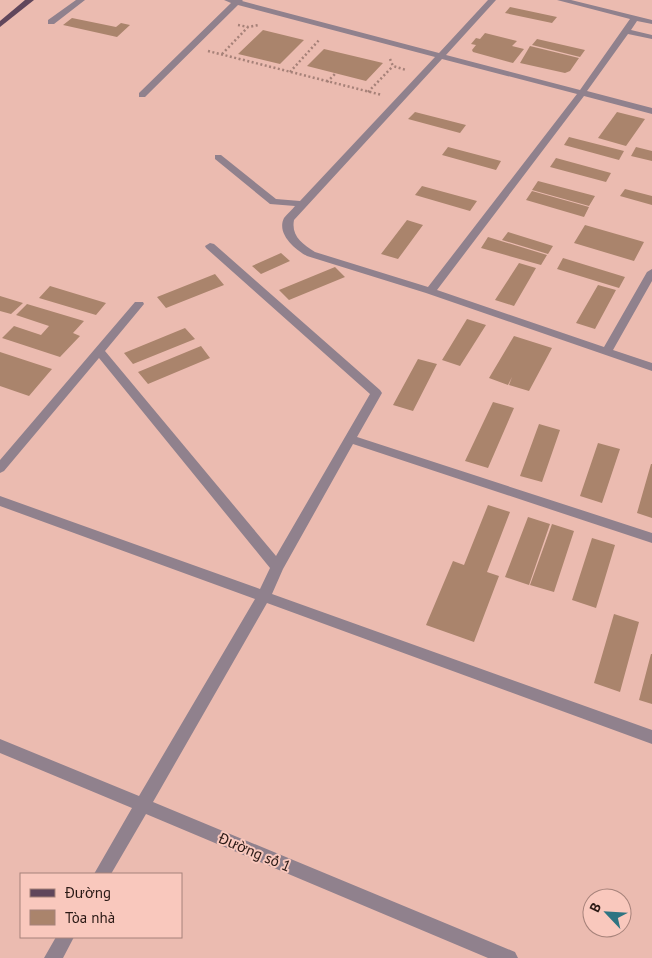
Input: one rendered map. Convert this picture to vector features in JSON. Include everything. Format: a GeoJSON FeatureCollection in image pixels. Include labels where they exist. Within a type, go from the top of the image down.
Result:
{"type":"FeatureCollection","features":[{"type":"Feature","properties":{"kind":"main road"},"geometry":{"type":"LineString","coordinates":[[0,25],[30,0]]}},
{"type":"Feature","properties":{"kind":"street"},"geometry":{"type":"LineString","coordinates":[[51,22],[81,0]]}},
{"type":"Feature","properties":{"kind":"street"},"geometry":{"type":"LineString","coordinates":[[492,0],[302,204],[289,219],[287,227],[289,234],[304,250],[652,367]]}},
{"type":"Feature","properties":{"kind":"street"},"geometry":{"type":"LineString","coordinates":[[561,0],[652,22]]}},
{"type":"Feature","properties":{"kind":"street"},"geometry":{"type":"LineString","coordinates":[[142,95],[234,1],[652,111]]}},
{"type":"Feature","properties":{"kind":"street"},"geometry":{"type":"LineString","coordinates":[[430,291],[582,93],[635,18]]}},
{"type":"Feature","properties":{"kind":"street"},"geometry":{"type":"LineString","coordinates":[[627,31],[652,37]]}},
{"type":"Feature","properties":{"kind":"street"},"geometry":{"type":"LineString","coordinates":[[218,158],[273,202],[302,204]]}},
{"type":"Feature","properties":{"kind":"street"},"geometry":{"type":"LineString","coordinates":[[103,873],[264,596],[277,567],[376,393],[210,246]]}},
{"type":"Feature","properties":{"kind":"street"},"geometry":{"type":"LineString","coordinates":[[607,351],[652,272]]}},
{"type":"Feature","properties":{"kind":"street"},"geometry":{"type":"LineString","coordinates":[[0,468],[139,304]]}},
{"type":"Feature","properties":{"kind":"street"},"geometry":{"type":"LineString","coordinates":[[99,351],[277,567]]}},
{"type":"Feature","properties":{"kind":"street"},"geometry":{"type":"LineString","coordinates":[[351,439],[652,538]]}},
{"type":"Feature","properties":{"kind":"street"},"geometry":{"type":"LineString","coordinates":[[0,502],[652,737]]}},
{"type":"Feature","properties":{"kind":"street","name":"Đường số 1"},"geometry":{"type":"LineString","coordinates":[[0,746],[509,958]]}},
{"type":"Feature","properties":{"kind":"street"},"geometry":{"type":"LineString","coordinates":[[53,958],[64,938]]}},
{"type":"Feature","properties":{"kind":"path"},"geometry":{"type":"LineString","coordinates":[[222,55],[248,27]]}},
{"type":"Feature","properties":{"kind":"path"},"geometry":{"type":"LineString","coordinates":[[290,72],[332,27]]}},
{"type":"Feature","properties":{"kind":"path"},"geometry":{"type":"LineString","coordinates":[[191,47],[400,100]]}},
{"type":"Feature","properties":{"kind":"path"},"geometry":{"type":"LineString","coordinates":[[243,60],[247,56]]}},
{"type":"Feature","properties":{"kind":"path"},"geometry":{"type":"LineString","coordinates":[[368,92],[393,66]]}},
{"type":"Feature","properties":{"kind":"path"},"geometry":{"type":"LineString","coordinates":[[327,82],[335,74]]}},
{"type":"Feature","properties":{"kind":"building"},"geometry":{"type":"Polygon","coordinates":[[[510,7],[557,17],[552,23],[505,13],[510,7]]]}},
{"type":"Feature","properties":{"kind":"building"},"geometry":{"type":"Polygon","coordinates":[[[72,18],[116,27],[121,23],[130,25],[117,37],[63,25],[72,18]]]}},
{"type":"Feature","properties":{"kind":"building"},"geometry":{"type":"Polygon","coordinates":[[[263,30],[304,40],[280,64],[238,54],[263,30]]]}},
{"type":"Feature","properties":{"kind":"building"},"geometry":{"type":"Polygon","coordinates":[[[485,33],[517,41],[512,46],[524,49],[513,63],[473,52],[472,50],[476,45],[471,44],[476,38],[480,39],[485,33]]]}},
{"type":"Feature","properties":{"kind":"building"},"geometry":{"type":"Polygon","coordinates":[[[537,39],[585,50],[580,57],[532,45],[537,39]]]}},
{"type":"Feature","properties":{"kind":"building"},"geometry":{"type":"Polygon","coordinates":[[[530,46],[579,58],[570,71],[565,73],[520,63],[530,46]]]}},
{"type":"Feature","properties":{"kind":"building"},"geometry":{"type":"Polygon","coordinates":[[[324,49],[383,63],[366,81],[307,66],[324,49]]]}},
{"type":"Feature","properties":{"kind":"building"},"geometry":{"type":"Polygon","coordinates":[[[415,112],[466,125],[460,133],[408,119],[415,112]]]}},
{"type":"Feature","properties":{"kind":"building"},"geometry":{"type":"Polygon","coordinates":[[[617,112],[645,119],[626,146],[598,138],[617,112]]]}},
{"type":"Feature","properties":{"kind":"building"},"geometry":{"type":"Polygon","coordinates":[[[569,137],[624,151],[619,160],[564,145],[569,137]]]}},
{"type":"Feature","properties":{"kind":"building"},"geometry":{"type":"Polygon","coordinates":[[[448,147],[501,161],[496,170],[442,155],[448,147]]]}},
{"type":"Feature","properties":{"kind":"building"},"geometry":{"type":"Polygon","coordinates":[[[636,147],[652,151],[652,161],[631,156],[636,147]]]}},
{"type":"Feature","properties":{"kind":"building"},"geometry":{"type":"Polygon","coordinates":[[[556,158],[611,173],[606,182],[550,167],[556,158]]]}},
{"type":"Feature","properties":{"kind":"building"},"geometry":{"type":"Polygon","coordinates":[[[538,181],[595,196],[589,206],[532,190],[538,181]]]}},
{"type":"Feature","properties":{"kind":"building"},"geometry":{"type":"Polygon","coordinates":[[[422,186],[477,201],[470,211],[415,195],[422,186]]]}},
{"type":"Feature","properties":{"kind":"building"},"geometry":{"type":"Polygon","coordinates":[[[625,189],[652,196],[652,205],[620,196],[625,189]]]}},
{"type":"Feature","properties":{"kind":"building"},"geometry":{"type":"Polygon","coordinates":[[[532,191],[589,207],[584,217],[526,200],[532,191]]]}},
{"type":"Feature","properties":{"kind":"building"},"geometry":{"type":"Polygon","coordinates":[[[407,220],[423,225],[398,259],[381,254],[407,220]]]}},
{"type":"Feature","properties":{"kind":"building"},"geometry":{"type":"Polygon","coordinates":[[[585,225],[644,242],[634,261],[574,243],[585,225]]]}},
{"type":"Feature","properties":{"kind":"building"},"geometry":{"type":"Polygon","coordinates":[[[508,232],[553,246],[548,254],[502,240],[508,232]]]}},
{"type":"Feature","properties":{"kind":"building"},"geometry":{"type":"Polygon","coordinates":[[[488,237],[547,255],[541,265],[481,248],[488,237]]]}},
{"type":"Feature","properties":{"kind":"building"},"geometry":{"type":"Polygon","coordinates":[[[281,253],[290,261],[261,274],[252,266],[281,253]]]}},
{"type":"Feature","properties":{"kind":"building"},"geometry":{"type":"Polygon","coordinates":[[[563,258],[625,277],[619,288],[557,269],[563,258]]]}},
{"type":"Feature","properties":{"kind":"building"},"geometry":{"type":"Polygon","coordinates":[[[519,263],[536,268],[514,306],[495,300],[519,263]]]}},
{"type":"Feature","properties":{"kind":"building"},"geometry":{"type":"Polygon","coordinates":[[[335,267],[345,277],[289,300],[279,290],[335,267]]]}},
{"type":"Feature","properties":{"kind":"building"},"geometry":{"type":"Polygon","coordinates":[[[215,274],[224,285],[166,308],[157,297],[215,274]]]}},
{"type":"Feature","properties":{"kind":"building"},"geometry":{"type":"Polygon","coordinates":[[[598,285],[616,290],[595,329],[576,323],[598,285]]]}},
{"type":"Feature","properties":{"kind":"building"},"geometry":{"type":"Polygon","coordinates":[[[50,286],[106,303],[96,315],[39,298],[50,286]]]}},
{"type":"Feature","properties":{"kind":"building"},"geometry":{"type":"Polygon","coordinates":[[[0,296],[23,303],[11,314],[0,311],[0,296]]]}},
{"type":"Feature","properties":{"kind":"building"},"geometry":{"type":"Polygon","coordinates":[[[27,304],[84,321],[73,333],[80,336],[60,357],[2,338],[14,326],[41,335],[49,326],[16,315],[27,304]]]}},
{"type":"Feature","properties":{"kind":"building"},"geometry":{"type":"Polygon","coordinates":[[[467,319],[486,325],[460,366],[442,360],[467,319]]]}},
{"type":"Feature","properties":{"kind":"building"},"geometry":{"type":"Polygon","coordinates":[[[185,328],[195,339],[133,364],[124,353],[185,328]]]}},
{"type":"Feature","properties":{"kind":"building"},"geometry":{"type":"Polygon","coordinates":[[[514,336],[552,348],[529,391],[509,385],[512,377],[508,385],[489,378],[514,336]]]}},
{"type":"Feature","properties":{"kind":"building"},"geometry":{"type":"Polygon","coordinates":[[[201,346],[210,358],[148,384],[138,372],[201,346]]]}},
{"type":"Feature","properties":{"kind":"building"},"geometry":{"type":"Polygon","coordinates":[[[0,352],[52,369],[29,396],[0,386],[0,352]]]}},
{"type":"Feature","properties":{"kind":"building"},"geometry":{"type":"Polygon","coordinates":[[[418,359],[437,364],[413,411],[393,405],[418,359]]]}},
{"type":"Feature","properties":{"kind":"building"},"geometry":{"type":"Polygon","coordinates":[[[493,402],[514,408],[488,468],[465,461],[493,402]]]}},
{"type":"Feature","properties":{"kind":"building"},"geometry":{"type":"Polygon","coordinates":[[[539,424],[560,430],[542,482],[520,476],[539,424]]]}},
{"type":"Feature","properties":{"kind":"building"},"geometry":{"type":"Polygon","coordinates":[[[598,443],[620,449],[602,503],[580,496],[598,443]]]}},
{"type":"Feature","properties":{"kind":"building"},"geometry":{"type":"Polygon","coordinates":[[[652,464],[652,518],[637,513],[652,464]]]}},
{"type":"Feature","properties":{"kind":"building"},"geometry":{"type":"Polygon","coordinates":[[[488,505],[510,512],[487,572],[499,576],[474,642],[426,625],[453,561],[464,565],[488,505]]]}},
{"type":"Feature","properties":{"kind":"building"},"geometry":{"type":"Polygon","coordinates":[[[528,517],[550,524],[529,585],[505,577],[528,517]]]}},
{"type":"Feature","properties":{"kind":"building"},"geometry":{"type":"Polygon","coordinates":[[[552,524],[574,531],[554,592],[530,585],[552,524]]]}},
{"type":"Feature","properties":{"kind":"building"},"geometry":{"type":"Polygon","coordinates":[[[592,538],[615,545],[596,608],[572,600],[592,538]]]}},
{"type":"Feature","properties":{"kind":"building"},"geometry":{"type":"Polygon","coordinates":[[[614,614],[639,622],[620,692],[594,683],[614,614]]]}},
{"type":"Feature","properties":{"kind":"building"},"geometry":{"type":"Polygon","coordinates":[[[652,654],[652,704],[639,700],[652,654]]]}}]}
